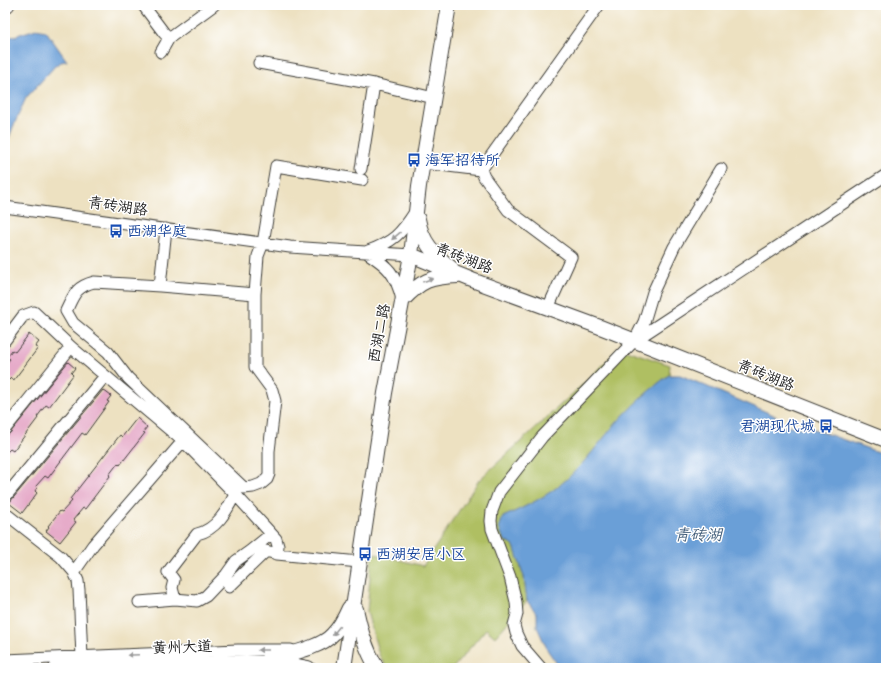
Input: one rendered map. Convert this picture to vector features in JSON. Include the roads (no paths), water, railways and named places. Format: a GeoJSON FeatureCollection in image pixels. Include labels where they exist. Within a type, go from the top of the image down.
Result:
{"type":"FeatureCollection","features":[{"type":"Feature","properties":{"kind":"main road","name":"西湖二路"},"geometry":{"type":"LineString","coordinates":[[344,668],[385,393],[411,255],[423,163],[449,5]]}},
{"type":"Feature","properties":{"kind":"main road"},"geometry":{"type":"LineString","coordinates":[[416,210],[420,231],[428,246],[461,275]]}},
{"type":"Feature","properties":{"kind":"main road","name":"青砖湖路"},"geometry":{"type":"LineString","coordinates":[[411,255],[886,440]]}},
{"type":"Feature","properties":{"kind":"main road"},"geometry":{"type":"LineString","coordinates":[[403,300],[423,282],[439,277],[461,275]]}},
{"type":"Feature","properties":{"kind":"main road"},"geometry":{"type":"LineString","coordinates":[[258,662],[322,643],[333,635],[342,622],[354,596]]}},
{"type":"Feature","properties":{"kind":"main road"},"geometry":{"type":"LineString","coordinates":[[354,596],[363,640],[377,668]]}},
{"type":"Feature","properties":{"kind":"main road","name":"黄州大道"},"geometry":{"type":"LineString","coordinates":[[56,668],[258,662],[308,668]]}},
{"type":"Feature","properties":{"kind":"street"},"geometry":{"type":"LineString","coordinates":[[5,9],[9,5]]}},
{"type":"Feature","properties":{"kind":"street"},"geometry":{"type":"LineString","coordinates":[[143,5],[164,33],[170,38]]}},
{"type":"Feature","properties":{"kind":"street"},"geometry":{"type":"LineString","coordinates":[[161,52],[170,38],[214,5]]}},
{"type":"Feature","properties":{"kind":"street"},"geometry":{"type":"LineString","coordinates":[[481,170],[600,5]]}},
{"type":"Feature","properties":{"kind":"street"},"geometry":{"type":"LineString","coordinates":[[259,63],[374,84],[434,98]]}},
{"type":"Feature","properties":{"kind":"street"},"geometry":{"type":"LineString","coordinates":[[255,294],[94,282],[83,285],[75,293],[66,311],[73,323],[108,352],[128,378],[244,488],[261,484],[267,479],[269,474],[269,451],[275,401],[272,390],[255,367],[255,294],[258,256],[264,243],[276,166],[361,174],[374,84]]}},
{"type":"Feature","properties":{"kind":"street"},"geometry":{"type":"LineString","coordinates":[[423,163],[481,170]]}},
{"type":"Feature","properties":{"kind":"street"},"geometry":{"type":"LineString","coordinates":[[634,341],[644,322],[653,292],[674,247],[722,169]]}},
{"type":"Feature","properties":{"kind":"street"},"geometry":{"type":"LineString","coordinates":[[481,170],[484,177],[508,210],[571,258],[548,308]]}},
{"type":"Feature","properties":{"kind":"street"},"geometry":{"type":"LineString","coordinates":[[541,668],[522,646],[514,625],[516,602],[510,577],[492,529],[491,521],[492,511],[499,492],[542,437],[634,341],[886,175]]}},
{"type":"Feature","properties":{"kind":"street","name":"青砖湖路"},"geometry":{"type":"LineString","coordinates":[[5,207],[264,243],[411,255]]}},
{"type":"Feature","properties":{"kind":"street"},"geometry":{"type":"LineString","coordinates":[[366,252],[395,239],[406,226],[416,210]]}},
{"type":"Feature","properties":{"kind":"street"},"geometry":{"type":"LineString","coordinates":[[160,286],[166,230]]}},
{"type":"Feature","properties":{"kind":"street"},"geometry":{"type":"LineString","coordinates":[[366,252],[380,261],[390,271],[397,282],[403,300]]}},
{"type":"Feature","properties":{"kind":"street"},"geometry":{"type":"LineString","coordinates":[[5,340],[23,316],[34,312],[104,376],[183,441],[235,494],[276,539],[278,546],[276,554]]}},
{"type":"Feature","properties":{"kind":"street"},"geometry":{"type":"LineString","coordinates":[[5,429],[71,347]]}},
{"type":"Feature","properties":{"kind":"street"},"geometry":{"type":"LineString","coordinates":[[5,497],[104,376]]}},
{"type":"Feature","properties":{"kind":"street"},"geometry":{"type":"LineString","coordinates":[[74,572],[93,545],[183,441]]}},
{"type":"Feature","properties":{"kind":"street"},"geometry":{"type":"LineString","coordinates":[[175,599],[172,588],[174,580],[168,572],[197,534],[205,532],[213,527],[229,507],[235,494]]}},
{"type":"Feature","properties":{"kind":"street"},"geometry":{"type":"LineString","coordinates":[[5,513],[61,558],[74,572],[78,581],[79,590],[82,657]]}},
{"type":"Feature","properties":{"kind":"street"},"geometry":{"type":"LineString","coordinates":[[139,602],[175,599],[197,600],[206,596],[226,575],[236,561],[271,534]]}},
{"type":"Feature","properties":{"kind":"street"},"geometry":{"type":"LineString","coordinates":[[229,587],[266,551],[276,554],[359,562]]}},
{"type":"Feature","properties":{"kind":"street"},"geometry":{"type":"LineString","coordinates":[[5,660],[238,650],[302,650]]}},
{"type":"Feature","properties":{"kind":"water"},"geometry":{"type":"Polygon","coordinates":[[[36,29],[46,31],[67,61],[61,62],[55,66],[26,98],[9,138],[5,141],[5,39],[36,29]]]}},
{"type":"Feature","properties":{"kind":"water","name":"青砖湖"},"geometry":{"type":"Polygon","coordinates":[[[669,375],[680,375],[776,416],[777,426],[811,428],[886,455],[886,668],[560,668],[548,651],[537,627],[537,614],[527,601],[524,577],[514,546],[504,540],[499,528],[503,517],[528,505],[559,486],[580,466],[625,414],[649,391],[669,375]]]}},
{"type":"Feature","properties":{"kind":"place","name":"海军招待所"},"geometry":{"type":"Point","coordinates":[414,160]}},
{"type":"Feature","properties":{"kind":"place","name":"西湖华庭"},"geometry":{"type":"Point","coordinates":[116,231]}},
{"type":"Feature","properties":{"kind":"place","name":"君湖现代城"},"geometry":{"type":"Point","coordinates":[826,426]}},
{"type":"Feature","properties":{"kind":"place","name":"西湖安居小区"},"geometry":{"type":"Point","coordinates":[365,554]}}]}
